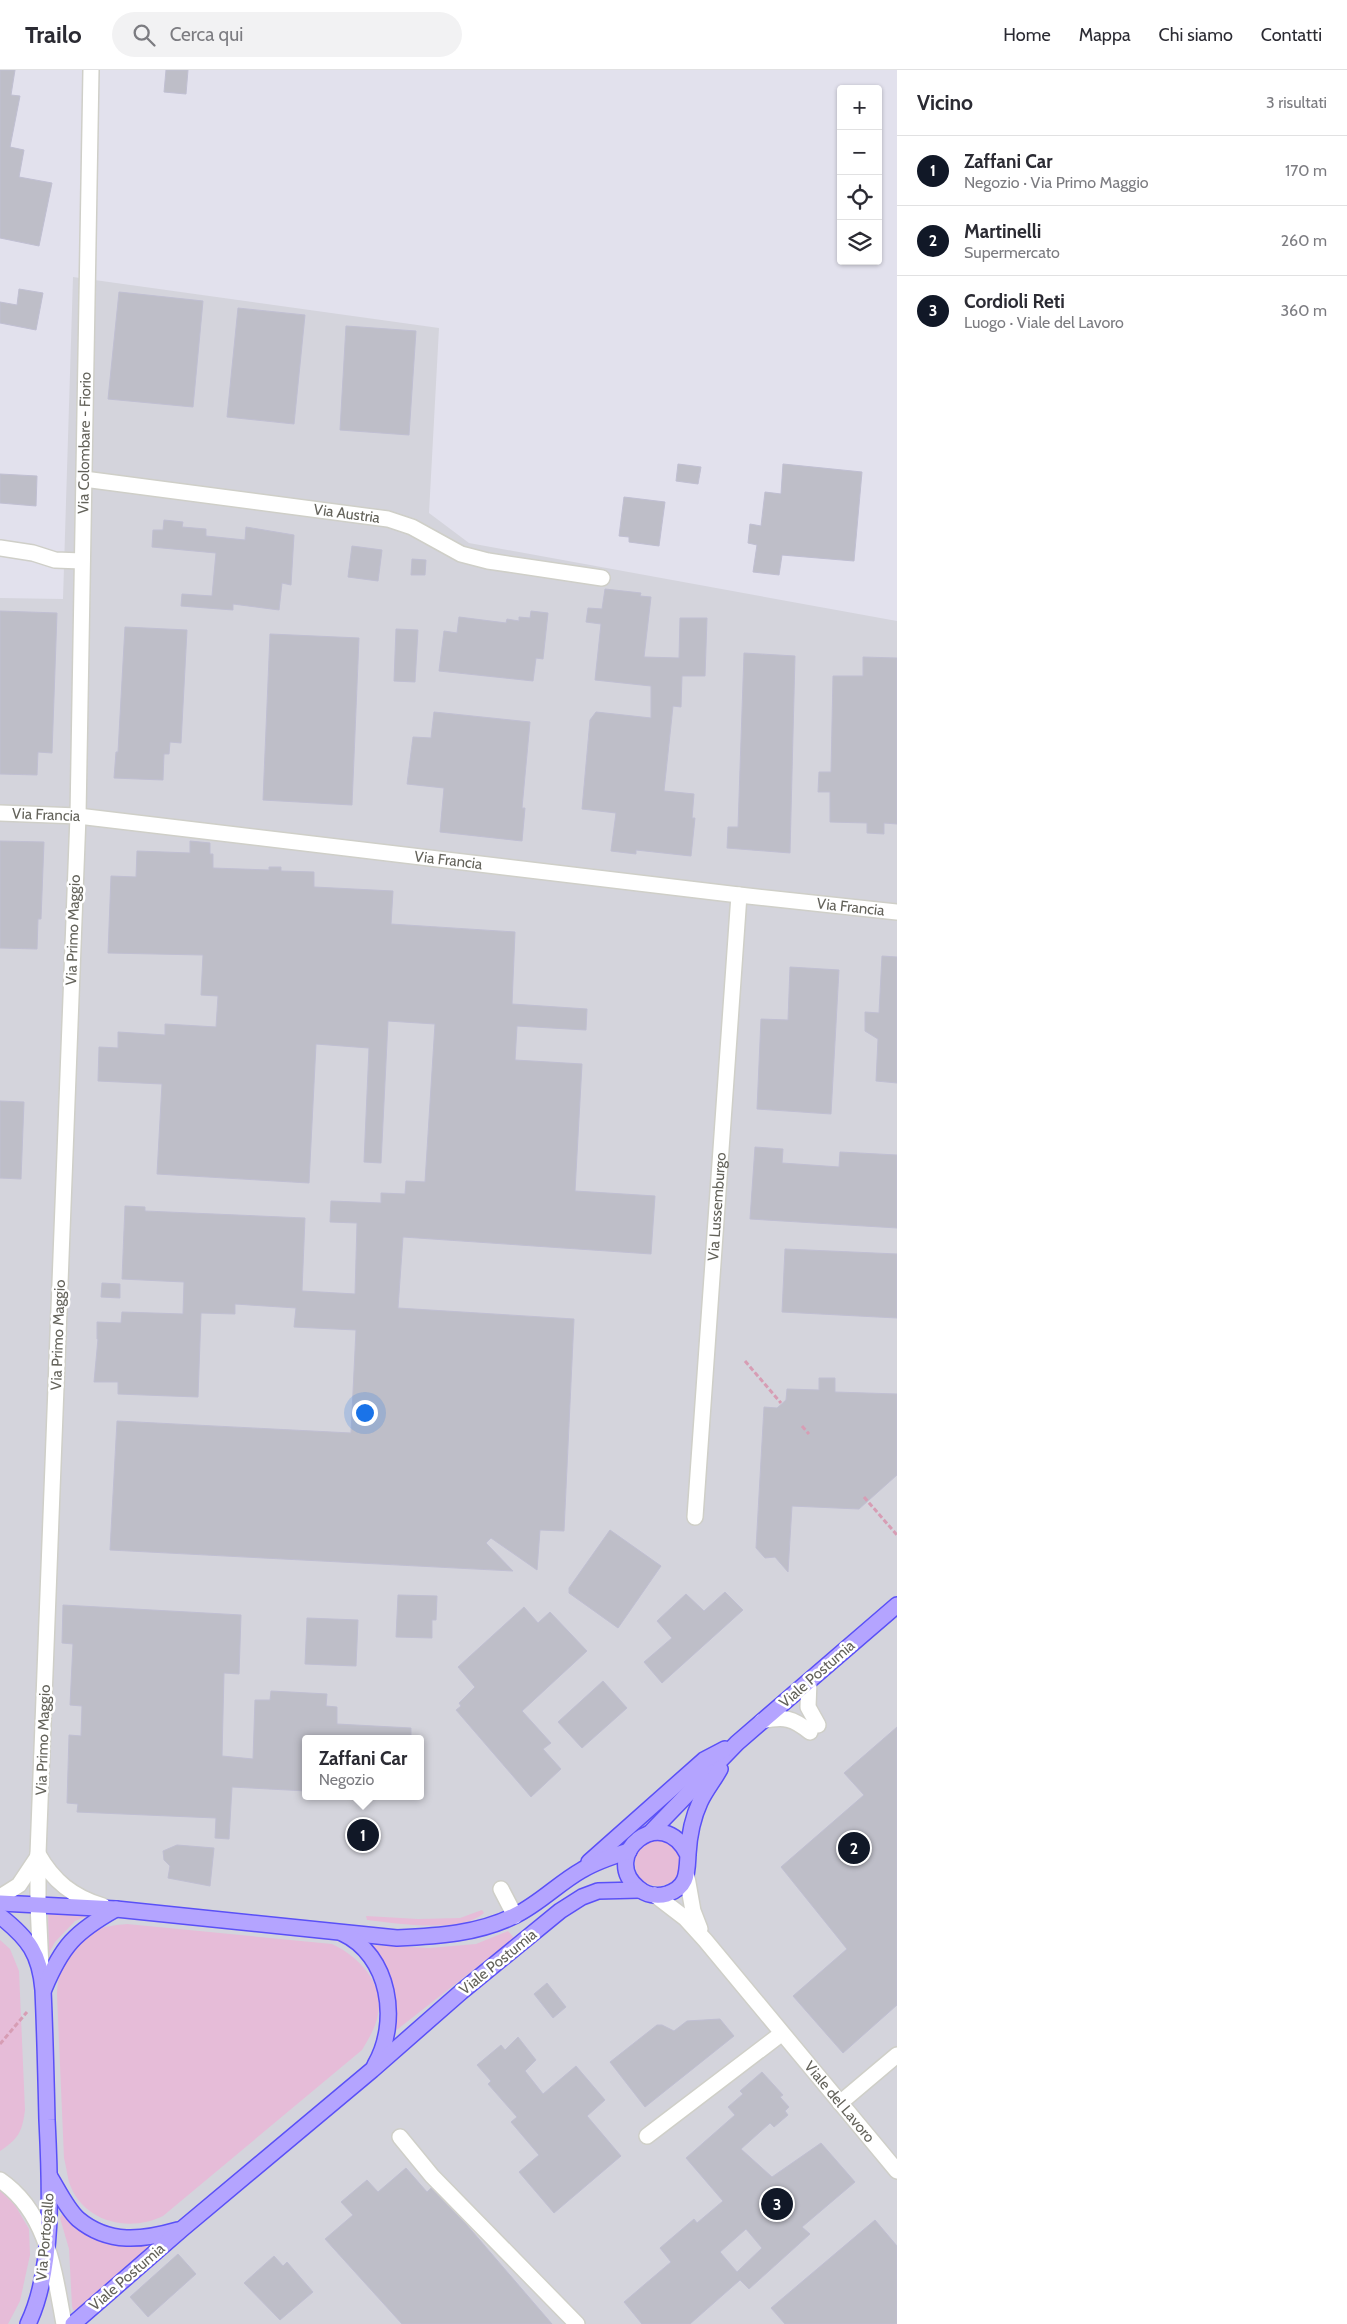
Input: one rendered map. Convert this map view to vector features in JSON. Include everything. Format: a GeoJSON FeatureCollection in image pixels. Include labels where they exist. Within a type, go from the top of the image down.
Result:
{"type":"FeatureCollection","features":[{"type":"Feature","properties":{"kind":"main road","name":"Viale Postumia"},"geometry":{"type":"LineString","coordinates":[[581,1870],[629,1851],[634,1843],[650,1833],[737,1743],[897,1605]]}},
{"type":"Feature","properties":{"kind":"main road","name":"Viale Postumia"},"geometry":{"type":"LineString","coordinates":[[686,1877],[693,1827],[700,1802],[737,1743]]}},
{"type":"Feature","properties":{"kind":"main road","name":"Viale Postumia"},"geometry":{"type":"LineString","coordinates":[[581,1870],[609,1842],[704,1760],[737,1743]]}},
{"type":"Feature","properties":{"kind":"main road"},"geometry":{"type":"LineString","coordinates":[[650,1833],[660,1832],[670,1835],[678,1840],[688,1855]]}},
{"type":"Feature","properties":{"kind":"main road"},"geometry":{"type":"LineString","coordinates":[[629,1851],[626,1859],[628,1876],[640,1890]]}},
{"type":"Feature","properties":{"kind":"main road"},"geometry":{"type":"LineString","coordinates":[[0,1903],[116,1909],[397,1938],[443,1936],[484,1929],[515,1916],[581,1870]]}},
{"type":"Feature","properties":{"kind":"main road"},"geometry":{"type":"LineString","coordinates":[[654,1896],[673,1892],[681,1886],[686,1877]]}},
{"type":"Feature","properties":{"kind":"main road","name":"Viale Postumia"},"geometry":{"type":"LineString","coordinates":[[73,2324],[461,1992],[560,1912],[582,1897],[598,1891],[640,1890],[654,1896]]}},
{"type":"Feature","properties":{"kind":"main road"},"geometry":{"type":"LineString","coordinates":[[43,1990],[68,1942],[97,1919],[116,1909]]}},
{"type":"Feature","properties":{"kind":"main road"},"geometry":{"type":"LineString","coordinates":[[0,1916],[24,1938],[41,1968],[50,2178]]}},
{"type":"Feature","properties":{"kind":"main road","name":"Viale Postumia"},"geometry":{"type":"LineString","coordinates":[[336,1931],[352,1938],[371,1956],[386,1989],[388,2025],[380,2057],[372,2070]]}},
{"type":"Feature","properties":{"kind":"main road","name":"Viale Postumia"},"geometry":{"type":"LineString","coordinates":[[50,2178],[77,2218],[97,2231],[131,2240],[149,2239],[182,2229]]}},
{"type":"Feature","properties":{"kind":"main road","name":"Via Portogallo"},"geometry":{"type":"LineString","coordinates":[[28,2324],[35,2310],[43,2278],[50,2178]]}},
{"type":"Feature","properties":{"kind":"street","name":"Via Colombare - Fiorio"},"geometry":{"type":"LineString","coordinates":[[78,816],[91,70]]}},
{"type":"Feature","properties":{"kind":"street","name":"Via Austria"},"geometry":{"type":"LineString","coordinates":[[84,479],[388,518],[412,527],[461,554],[488,561],[602,578]]}},
{"type":"Feature","properties":{"kind":"street"},"geometry":{"type":"LineString","coordinates":[[0,548],[33,553],[55,560],[82,561]]}},
{"type":"Feature","properties":{"kind":"street","name":"Via Francia"},"geometry":{"type":"LineString","coordinates":[[0,813],[78,816],[739,895],[897,912]]}},
{"type":"Feature","properties":{"kind":"street","name":"Via Primo Maggio"},"geometry":{"type":"LineString","coordinates":[[41,1968],[38,1854],[78,816]]}},
{"type":"Feature","properties":{"kind":"street","name":"Via Lussemburgo"},"geometry":{"type":"LineString","coordinates":[[695,1517],[739,895]]}},
{"type":"Feature","properties":{"kind":"street"},"geometry":{"type":"LineString","coordinates":[[762,1721],[787,1719],[797,1721],[814,1729],[808,1707],[809,1682]]}},
{"type":"Feature","properties":{"kind":"street"},"geometry":{"type":"LineString","coordinates":[[38,1854],[50,1872],[73,1895],[116,1909]]}},
{"type":"Feature","properties":{"kind":"street","name":"Via Primo Maggio"},"geometry":{"type":"LineString","coordinates":[[0,1897],[19,1885],[33,1867],[38,1854]]}},
{"type":"Feature","properties":{"kind":"street","name":"Viale del Lavoro"},"geometry":{"type":"LineString","coordinates":[[686,1877],[692,1912],[705,1940]]}},
{"type":"Feature","properties":{"kind":"street"},"geometry":{"type":"LineString","coordinates":[[501,1889],[515,1916]]}},
{"type":"Feature","properties":{"kind":"street","name":"Viale del Lavoro"},"geometry":{"type":"LineString","coordinates":[[654,1896],[685,1918],[705,1940],[781,2034],[897,2171]]}},
{"type":"Feature","properties":{"kind":"street"},"geometry":{"type":"LineString","coordinates":[[647,2136],[781,2034]]}},
{"type":"Feature","properties":{"kind":"street"},"geometry":{"type":"LineString","coordinates":[[840,2103],[897,2055]]}},
{"type":"Feature","properties":{"kind":"street"},"geometry":{"type":"LineString","coordinates":[[400,2137],[432,2176],[577,2324]]}},
{"type":"Feature","properties":{"kind":"street"},"geometry":{"type":"LineString","coordinates":[[0,2180],[21,2197],[34,2216],[52,2260],[64,2324]]}},
{"type":"Feature","properties":{"kind":"path"},"geometry":{"type":"LineString","coordinates":[[746,1362],[781,1403]]}},
{"type":"Feature","properties":{"kind":"path"},"geometry":{"type":"LineString","coordinates":[[802,1426],[810,1434]]}},
{"type":"Feature","properties":{"kind":"path"},"geometry":{"type":"LineString","coordinates":[[864,1497],[897,1535]]}},
{"type":"Feature","properties":{"kind":"path"},"geometry":{"type":"LineString","coordinates":[[0,2044],[27,2013],[26,2005]]}},
{"type":"Feature","properties":{"kind":"shaded area"},"geometry":{"type":"Polygon","coordinates":[[[73,277],[439,328],[429,513],[469,543],[897,621],[897,2324],[0,2324],[0,598],[63,599],[73,277]]]}},
{"type":"Feature","properties":{"kind":"shaded area"},"geometry":{"type":"Polygon","coordinates":[[[653,1840],[663,1840],[677,1850],[681,1863],[677,1876],[671,1882],[663,1886],[653,1886],[639,1876],[635,1868],[635,1858],[645,1844],[653,1840]]]}},
{"type":"Feature","properties":{"kind":"shaded area"},"geometry":{"type":"Polygon","coordinates":[[[48,1910],[90,1915],[75,1921],[55,1942],[49,1953],[48,1910]]]}},
{"type":"Feature","properties":{"kind":"shaded area"},"geometry":{"type":"Polygon","coordinates":[[[482,1910],[484,1913],[474,1919],[460,1923],[427,1926],[367,1920],[366,1916],[418,1919],[460,1918],[482,1910]]]}},
{"type":"Feature","properties":{"kind":"shaded area"},"geometry":{"type":"Polygon","coordinates":[[[127,1924],[332,1944],[351,1955],[367,1971],[377,1991],[379,2002],[376,2023],[362,2050],[163,2216],[150,2221],[136,2223],[122,2223],[95,2215],[84,2207],[75,2196],[69,2182],[64,2158],[57,1995],[62,1968],[66,1959],[78,1944],[85,1937],[101,1928],[127,1924]]]}},
{"type":"Feature","properties":{"kind":"shaded area"},"geometry":{"type":"Polygon","coordinates":[[[508,1931],[514,1938],[394,2032],[396,2007],[393,1986],[384,1966],[370,1945],[429,1948],[476,1944],[508,1931]]]}},
{"type":"Feature","properties":{"kind":"shaded area"},"geometry":{"type":"Polygon","coordinates":[[[0,1940],[10,1949],[19,1971],[25,2110],[18,2134],[12,2142],[0,2151],[0,1940]]]}},
{"type":"Feature","properties":{"kind":"shaded area"},"geometry":{"type":"Polygon","coordinates":[[[0,2189],[15,2205],[29,2229],[30,2255],[20,2301],[8,2324],[0,2324],[0,2189]]]}},
{"type":"Feature","properties":{"kind":"shaded area"},"geometry":{"type":"Polygon","coordinates":[[[63,2212],[148,2244],[147,2248],[76,2310],[73,2310],[72,2306],[69,2249],[60,2218],[63,2212]]]}},
{"type":"Feature","properties":{"kind":"building"},"geometry":{"type":"Polygon","coordinates":[[[0,70],[15,70],[11,95],[20,96],[10,147],[24,150],[19,177],[52,183],[39,246],[0,238],[0,70]]]}},
{"type":"Feature","properties":{"kind":"building"},"geometry":{"type":"Polygon","coordinates":[[[166,70],[188,70],[186,94],[164,92],[166,70]]]}},
{"type":"Feature","properties":{"kind":"building"},"geometry":{"type":"Polygon","coordinates":[[[19,289],[43,293],[36,330],[0,323],[0,302],[17,305],[19,289]]]}},
{"type":"Feature","properties":{"kind":"building"},"geometry":{"type":"Polygon","coordinates":[[[119,292],[203,301],[193,407],[108,399],[119,292]]]}},
{"type":"Feature","properties":{"kind":"building"},"geometry":{"type":"Polygon","coordinates":[[[238,308],[305,315],[294,424],[227,417],[238,308]]]}},
{"type":"Feature","properties":{"kind":"building"},"geometry":{"type":"Polygon","coordinates":[[[346,326],[416,331],[409,435],[340,430],[346,326]]]}},
{"type":"Feature","properties":{"kind":"building"},"geometry":{"type":"Polygon","coordinates":[[[678,464],[701,467],[698,484],[676,481],[678,464]]]}},
{"type":"Feature","properties":{"kind":"building"},"geometry":{"type":"Polygon","coordinates":[[[783,464],[862,472],[854,561],[782,555],[779,575],[753,572],[757,545],[748,543],[750,524],[761,526],[765,492],[781,494],[783,464]]]}},
{"type":"Feature","properties":{"kind":"building"},"geometry":{"type":"Polygon","coordinates":[[[0,474],[37,476],[36,506],[0,503],[0,474]]]}},
{"type":"Feature","properties":{"kind":"building"},"geometry":{"type":"Polygon","coordinates":[[[624,497],[665,502],[659,546],[629,542],[629,537],[619,536],[624,497]]]}},
{"type":"Feature","properties":{"kind":"building"},"geometry":{"type":"Polygon","coordinates":[[[164,520],[183,522],[182,527],[206,529],[206,536],[245,540],[246,527],[294,535],[291,585],[282,583],[279,610],[233,604],[233,610],[181,606],[182,594],[212,596],[216,553],[152,547],[153,530],[163,530],[164,520]]]}},
{"type":"Feature","properties":{"kind":"building"},"geometry":{"type":"Polygon","coordinates":[[[352,546],[382,550],[378,581],[348,577],[352,546]]]}},
{"type":"Feature","properties":{"kind":"building"},"geometry":{"type":"Polygon","coordinates":[[[412,559],[426,560],[425,575],[411,575],[412,559]]]}},
{"type":"Feature","properties":{"kind":"building"},"geometry":{"type":"Polygon","coordinates":[[[605,589],[641,593],[640,596],[651,597],[644,657],[679,658],[680,618],[707,618],[705,676],[682,676],[681,707],[673,706],[664,791],[694,794],[692,818],[695,818],[691,856],[636,850],[636,854],[611,851],[616,813],[582,809],[590,720],[596,712],[651,718],[651,686],[595,680],[601,624],[586,622],[588,608],[602,609],[605,589]]]}},
{"type":"Feature","properties":{"kind":"building"},"geometry":{"type":"Polygon","coordinates":[[[0,611],[57,613],[52,753],[38,752],[37,775],[0,774],[0,611]]]}},
{"type":"Feature","properties":{"kind":"building"},"geometry":{"type":"Polygon","coordinates":[[[531,611],[548,613],[543,659],[536,658],[533,681],[439,671],[444,631],[457,633],[459,617],[506,623],[507,619],[519,621],[519,617],[530,618],[531,611]]]}},
{"type":"Feature","properties":{"kind":"building"},"geometry":{"type":"Polygon","coordinates":[[[125,627],[187,630],[181,743],[170,742],[169,754],[164,754],[163,780],[114,778],[116,752],[118,752],[125,627]]]}},
{"type":"Feature","properties":{"kind":"building"},"geometry":{"type":"Polygon","coordinates":[[[396,629],[418,630],[415,682],[394,681],[396,629]]]}},
{"type":"Feature","properties":{"kind":"building"},"geometry":{"type":"Polygon","coordinates":[[[270,634],[359,638],[352,805],[263,800],[270,634]]]}},
{"type":"Feature","properties":{"kind":"building"},"geometry":{"type":"Polygon","coordinates":[[[744,653],[795,656],[790,853],[727,848],[728,827],[738,827],[744,653]]]}},
{"type":"Feature","properties":{"kind":"building"},"geometry":{"type":"Polygon","coordinates":[[[863,657],[897,658],[897,824],[884,823],[884,834],[867,833],[867,823],[830,822],[830,792],[818,792],[819,772],[831,772],[833,676],[863,676],[863,657]]]}},
{"type":"Feature","properties":{"kind":"building"},"geometry":{"type":"Polygon","coordinates":[[[434,712],[530,722],[522,808],[525,808],[522,841],[440,832],[444,788],[407,784],[413,737],[431,738],[434,712]]]}},
{"type":"Feature","properties":{"kind":"building"},"geometry":{"type":"Polygon","coordinates":[[[0,841],[44,842],[41,919],[38,919],[37,949],[0,948],[0,841]]]}},
{"type":"Feature","properties":{"kind":"building"},"geometry":{"type":"Polygon","coordinates":[[[190,841],[210,843],[210,854],[213,854],[213,868],[269,870],[269,867],[281,867],[281,871],[314,872],[314,887],[393,891],[391,924],[515,932],[512,1004],[587,1009],[586,1030],[517,1026],[515,1060],[582,1064],[575,1191],[655,1196],[651,1254],[403,1237],[398,1308],[574,1319],[564,1531],[540,1530],[537,1570],[491,1538],[486,1543],[513,1571],[110,1550],[117,1421],[351,1433],[356,1330],[294,1327],[296,1308],[235,1304],[235,1314],[201,1313],[198,1397],[118,1394],[118,1382],[94,1382],[98,1339],[97,1322],[121,1323],[122,1312],[183,1314],[184,1282],[122,1279],[125,1206],[145,1207],[145,1211],[305,1218],[302,1291],[355,1294],[357,1223],[330,1222],[331,1201],[381,1203],[381,1193],[405,1194],[406,1181],[425,1182],[435,1024],[388,1021],[381,1163],[364,1162],[369,1048],[316,1044],[309,1183],[157,1174],[162,1084],[98,1081],[99,1047],[118,1048],[118,1032],[165,1035],[165,1024],[216,1027],[218,996],[201,995],[203,955],[108,953],[111,876],[136,877],[137,851],[190,853],[190,841]]]}},
{"type":"Feature","properties":{"kind":"building"},"geometry":{"type":"Polygon","coordinates":[[[882,956],[897,957],[897,1083],[876,1081],[878,1039],[865,1031],[865,1012],[879,1013],[882,956]]]}},
{"type":"Feature","properties":{"kind":"building"},"geometry":{"type":"Polygon","coordinates":[[[790,967],[839,970],[831,1114],[757,1109],[761,1019],[788,1020],[790,967]]]}},
{"type":"Feature","properties":{"kind":"building"},"geometry":{"type":"Polygon","coordinates":[[[0,1101],[24,1102],[21,1179],[0,1178],[0,1101]]]}},
{"type":"Feature","properties":{"kind":"building"},"geometry":{"type":"Polygon","coordinates":[[[755,1147],[783,1149],[782,1163],[839,1167],[840,1152],[897,1155],[897,1228],[750,1219],[755,1147]]]}},
{"type":"Feature","properties":{"kind":"building"},"geometry":{"type":"Polygon","coordinates":[[[785,1249],[897,1254],[897,1318],[782,1312],[785,1249]]]}},
{"type":"Feature","properties":{"kind":"building"},"geometry":{"type":"Polygon","coordinates":[[[102,1283],[120,1284],[120,1298],[101,1297],[102,1283]]]}},
{"type":"Feature","properties":{"kind":"building"},"geometry":{"type":"Polygon","coordinates":[[[819,1378],[835,1378],[835,1392],[897,1394],[897,1475],[859,1509],[792,1506],[788,1572],[775,1557],[765,1558],[756,1548],[764,1407],[777,1408],[786,1400],[787,1389],[819,1390],[819,1378]]]}},
{"type":"Feature","properties":{"kind":"building"},"geometry":{"type":"Polygon","coordinates":[[[610,1530],[661,1566],[618,1628],[569,1593],[569,1588],[610,1530]]]}},
{"type":"Feature","properties":{"kind":"building"},"geometry":{"type":"Polygon","coordinates":[[[725,1592],[743,1610],[662,1683],[644,1662],[672,1638],[657,1621],[686,1594],[704,1611],[725,1592]]]}},
{"type":"Feature","properties":{"kind":"building"},"geometry":{"type":"Polygon","coordinates":[[[398,1595],[437,1596],[436,1620],[432,1620],[432,1638],[396,1637],[398,1595]]]}},
{"type":"Feature","properties":{"kind":"building"},"geometry":{"type":"Polygon","coordinates":[[[63,1605],[241,1615],[239,1674],[224,1673],[222,1756],[253,1759],[255,1700],[270,1700],[271,1691],[327,1694],[326,1706],[337,1707],[337,1724],[411,1728],[411,1735],[302,1735],[302,1791],[232,1787],[229,1839],[215,1838],[216,1818],[77,1812],[78,1804],[67,1803],[69,1735],[81,1736],[82,1706],[70,1705],[73,1644],[62,1643],[63,1605]]]}},
{"type":"Feature","properties":{"kind":"building"},"geometry":{"type":"Polygon","coordinates":[[[524,1607],[538,1623],[550,1612],[587,1651],[522,1711],[551,1743],[543,1749],[561,1769],[531,1797],[456,1710],[461,1706],[459,1703],[475,1687],[458,1667],[524,1607]]]}},
{"type":"Feature","properties":{"kind":"building"},"geometry":{"type":"Polygon","coordinates":[[[307,1618],[358,1620],[356,1666],[305,1664],[307,1618]]]}},
{"type":"Feature","properties":{"kind":"building"},"geometry":{"type":"Polygon","coordinates":[[[603,1681],[627,1708],[582,1748],[558,1722],[603,1681]]]}},
{"type":"Feature","properties":{"kind":"building"},"geometry":{"type":"Polygon","coordinates":[[[897,1727],[897,2005],[843,2053],[793,1996],[847,1949],[781,1867],[864,1795],[844,1773],[897,1727]]]}},
{"type":"Feature","properties":{"kind":"building"},"geometry":{"type":"Polygon","coordinates":[[[177,1845],[214,1848],[210,1886],[168,1878],[170,1866],[164,1860],[163,1851],[177,1845]]]}},
{"type":"Feature","properties":{"kind":"building"},"geometry":{"type":"Polygon","coordinates":[[[547,1983],[566,2007],[553,2018],[534,1994],[547,1983]]]}},
{"type":"Feature","properties":{"kind":"building"},"geometry":{"type":"Polygon","coordinates":[[[720,2019],[734,2036],[645,2107],[610,2062],[657,2025],[662,2025],[674,2031],[687,2021],[720,2019]]]}},
{"type":"Feature","properties":{"kind":"building"},"geometry":{"type":"Polygon","coordinates":[[[518,2037],[536,2060],[525,2071],[543,2094],[576,2066],[605,2100],[587,2116],[621,2156],[554,2213],[519,2172],[539,2155],[511,2122],[517,2117],[488,2084],[491,2081],[477,2065],[501,2045],[505,2050],[518,2037]]]}},
{"type":"Feature","properties":{"kind":"building"},"geometry":{"type":"Polygon","coordinates":[[[762,2072],[783,2095],[780,2097],[789,2107],[785,2111],[788,2115],[774,2127],[770,2123],[741,2149],[772,2177],[821,2143],[855,2182],[802,2227],[810,2234],[749,2289],[740,2280],[690,2324],[642,2324],[624,2302],[671,2262],[660,2248],[694,2219],[697,2223],[723,2201],[686,2158],[735,2115],[728,2107],[743,2094],[740,2091],[762,2072]],[[746,2229],[720,2252],[737,2272],[762,2248],[746,2229]]]}},
{"type":"Feature","properties":{"kind":"building"},"geometry":{"type":"Polygon","coordinates":[[[406,2168],[427,2192],[431,2188],[466,2224],[552,2324],[402,2324],[325,2239],[353,2215],[341,2202],[367,2180],[378,2192],[406,2168]]]}},
{"type":"Feature","properties":{"kind":"building"},"geometry":{"type":"Polygon","coordinates":[[[875,2220],[897,2246],[897,2324],[785,2324],[771,2308],[875,2220]]]}},
{"type":"Feature","properties":{"kind":"building"},"geometry":{"type":"Polygon","coordinates":[[[178,2254],[196,2274],[148,2317],[130,2297],[178,2254]]]}},
{"type":"Feature","properties":{"kind":"building"},"geometry":{"type":"Polygon","coordinates":[[[274,2256],[283,2266],[287,2262],[313,2292],[280,2320],[244,2283],[274,2256]]]}},
{"type":"Feature","properties":{"kind":"place","name":"Zaffani Car"},"geometry":{"type":"Point","coordinates":[363,1835]}},
{"type":"Feature","properties":{"kind":"place","name":"Martinelli"},"geometry":{"type":"Point","coordinates":[854,1848]}},
{"type":"Feature","properties":{"kind":"place","name":"Cordioli Reti"},"geometry":{"type":"Point","coordinates":[777,2204]}}]}
